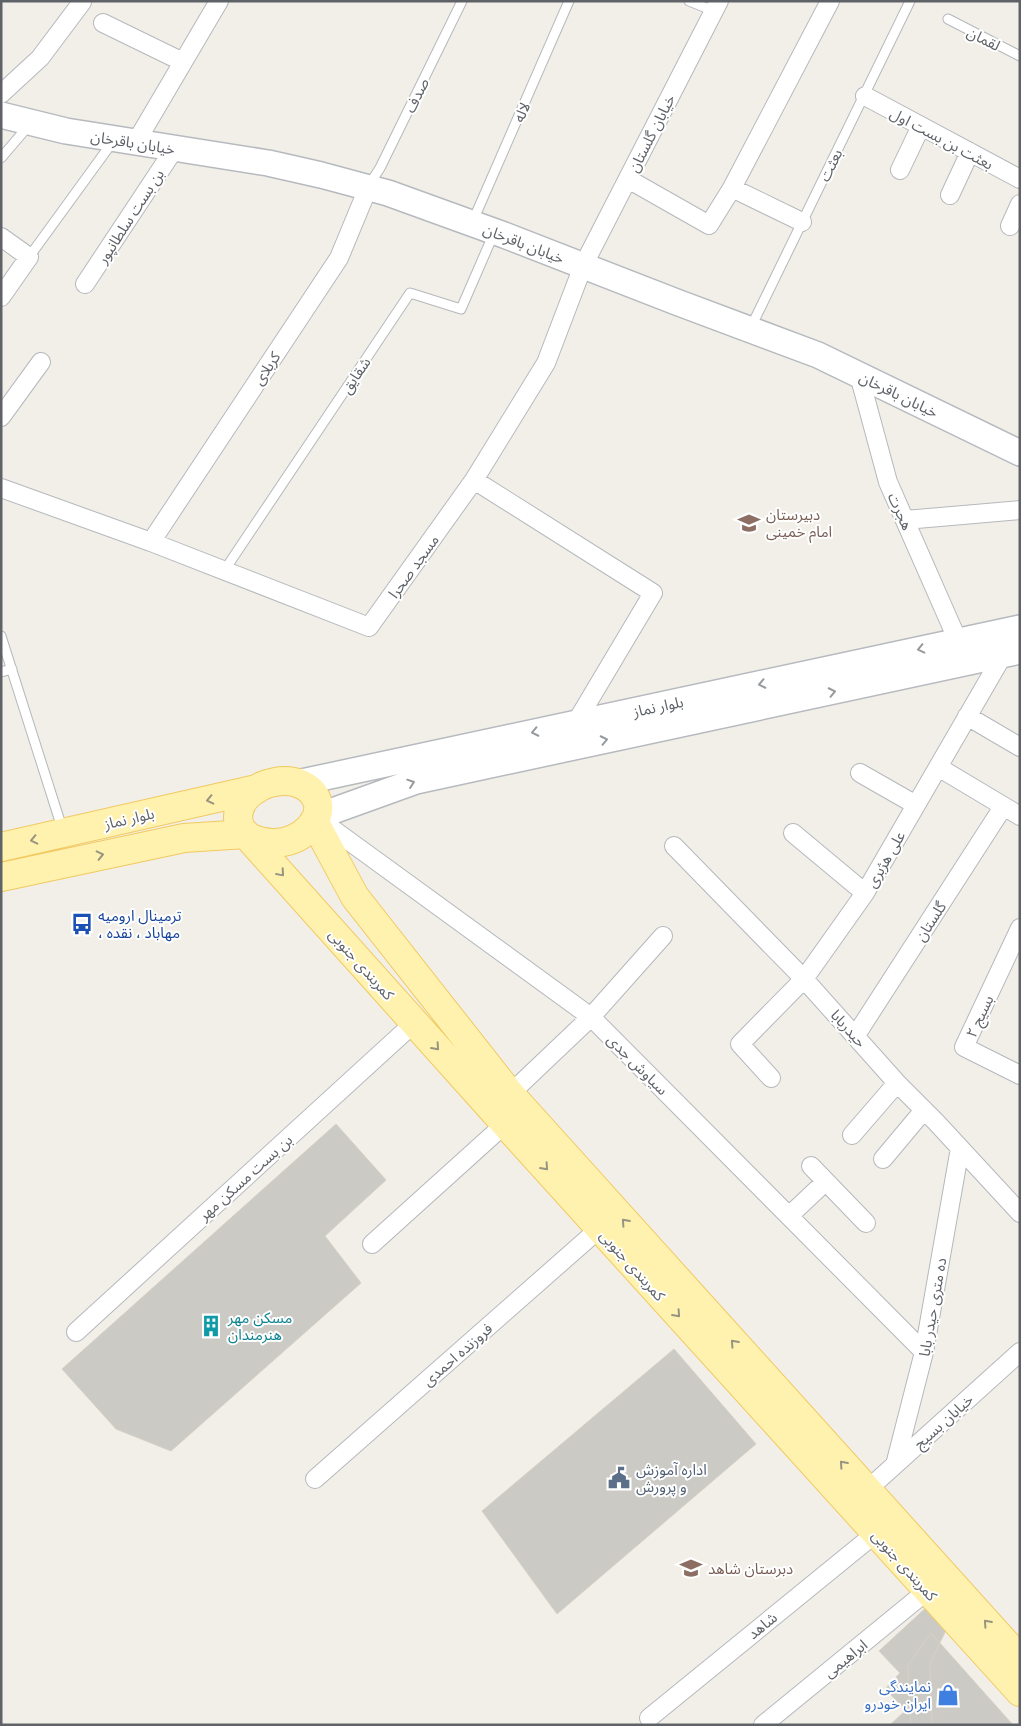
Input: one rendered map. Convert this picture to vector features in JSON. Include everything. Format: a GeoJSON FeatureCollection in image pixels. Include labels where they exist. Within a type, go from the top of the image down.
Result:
{"type":"FeatureCollection","features":[{"type":"Feature","properties":{"kind":"main road","name":"خیابان باقرخان"},"geometry":{"type":"LineString","coordinates":[[1,115],[66,131],[268,163],[321,174],[368,188],[483,227],[818,355],[1020,453]]}},
{"type":"Feature","properties":{"kind":"main road","name":"بلوار نماز"},"geometry":{"type":"LineString","coordinates":[[297,783],[1020,628]]}},
{"type":"Feature","properties":{"kind":"main road","name":"بلوار نماز"},"geometry":{"type":"LineString","coordinates":[[315,819],[416,781],[1011,653]]}},
{"type":"Feature","properties":{"kind":"main road"},"geometry":{"type":"LineString","coordinates":[[360,770],[355,778],[356,787],[374,796]]}},
{"type":"Feature","properties":{"kind":"main road"},"geometry":{"type":"LineString","coordinates":[[284,781],[297,783],[307,788],[315,797],[319,807],[310,828],[300,836],[286,842],[273,844],[260,842],[241,829],[238,818],[240,807],[247,797],[257,789],[270,783],[284,781]]}},
{"type":"Feature","properties":{"kind":"main road","name":"بلوار نماز"},"geometry":{"type":"LineString","coordinates":[[1,847],[257,789]]}},
{"type":"Feature","properties":{"kind":"main road"},"geometry":{"type":"LineString","coordinates":[[177,807],[188,814],[192,822],[189,832],[184,838]]}},
{"type":"Feature","properties":{"kind":"main road","name":"کمربندی جنوبی"},"geometry":{"type":"LineString","coordinates":[[315,819],[355,897],[510,1094],[749,1376],[884,1526],[1016,1646]]}},
{"type":"Feature","properties":{"kind":"main road","name":"بلوار نماز"},"geometry":{"type":"LineString","coordinates":[[1,877],[184,838],[248,835]]}},
{"type":"Feature","properties":{"kind":"main road","name":"کمربندی جنوبی"},"geometry":{"type":"LineString","coordinates":[[248,835],[324,923],[600,1228],[749,1376]]}},
{"type":"Feature","properties":{"kind":"main road"},"geometry":{"type":"LineString","coordinates":[[324,923],[321,912],[322,907],[332,894],[343,892],[355,897]]}},
{"type":"Feature","properties":{"kind":"main road","name":"کمربندی جنوبی"},"geometry":{"type":"LineString","coordinates":[[884,1526],[928,1590],[1020,1692]]}},
{"type":"Feature","properties":{"kind":"street"},"geometry":{"type":"LineString","coordinates":[[1,94],[40,58],[81,1]]}},
{"type":"Feature","properties":{"kind":"street"},"geometry":{"type":"LineString","coordinates":[[126,140],[183,62],[219,1]]}},
{"type":"Feature","properties":{"kind":"street"},"geometry":{"type":"LineString","coordinates":[[628,179],[709,225],[732,188],[830,1]]}},
{"type":"Feature","properties":{"kind":"street","name":"خیابان گلستان"},"geometry":{"type":"LineString","coordinates":[[474,480],[546,363],[583,266],[716,6]]}},
{"type":"Feature","properties":{"kind":"street"},"geometry":{"type":"LineString","coordinates":[[103,23],[183,62]]}},
{"type":"Feature","properties":{"kind":"street","name":"بعثت بن بست اول"},"geometry":{"type":"LineString","coordinates":[[864,96],[1020,179]]}},
{"type":"Feature","properties":{"kind":"street"},"geometry":{"type":"LineString","coordinates":[[900,170],[921,126]]}},
{"type":"Feature","properties":{"kind":"street","name":"بن بست سلطانپور"},"geometry":{"type":"LineString","coordinates":[[85,284],[175,148]]}},
{"type":"Feature","properties":{"kind":"street"},"geometry":{"type":"LineString","coordinates":[[950,195],[970,152]]}},
{"type":"Feature","properties":{"kind":"street","name":"کربلای"},"geometry":{"type":"LineString","coordinates":[[151,542],[339,258],[368,188]]}},
{"type":"Feature","properties":{"kind":"street"},"geometry":{"type":"LineString","coordinates":[[732,188],[802,222]]}},
{"type":"Feature","properties":{"kind":"street"},"geometry":{"type":"LineString","coordinates":[[1010,226],[1020,204]]}},
{"type":"Feature","properties":{"kind":"street"},"geometry":{"type":"LineString","coordinates":[[1,237],[29,257],[1,297]]}},
{"type":"Feature","properties":{"kind":"street"},"geometry":{"type":"LineString","coordinates":[[1,417],[41,362]]}},
{"type":"Feature","properties":{"kind":"street","name":"هجرت"},"geometry":{"type":"LineString","coordinates":[[859,375],[888,482],[958,641]]}},
{"type":"Feature","properties":{"kind":"street"},"geometry":{"type":"LineString","coordinates":[[474,480],[653,593],[575,724]]}},
{"type":"Feature","properties":{"kind":"street","name":"مسجد صحرا"},"geometry":{"type":"LineString","coordinates":[[1,488],[151,542],[369,627],[474,480]]}},
{"type":"Feature","properties":{"kind":"street"},"geometry":{"type":"LineString","coordinates":[[904,520],[1020,510]]}},
{"type":"Feature","properties":{"kind":"street","name":"علی هژبری"},"geometry":{"type":"LineString","coordinates":[[771,1078],[740,1044],[804,979],[865,893],[967,716],[1011,653]]}},
{"type":"Feature","properties":{"kind":"street"},"geometry":{"type":"LineString","coordinates":[[967,716],[1020,747]]}},
{"type":"Feature","properties":{"kind":"street"},"geometry":{"type":"LineString","coordinates":[[938,767],[1020,816]]}},
{"type":"Feature","properties":{"kind":"street"},"geometry":{"type":"LineString","coordinates":[[860,772],[916,805]]}},
{"type":"Feature","properties":{"kind":"street","name":"گلستان"},"geometry":{"type":"LineString","coordinates":[[856,1035],[1004,806]]}},
{"type":"Feature","properties":{"kind":"street","name":"سیاوش جدی"},"geometry":{"type":"LineString","coordinates":[[315,819],[591,1017],[924,1352]]}},
{"type":"Feature","properties":{"kind":"street"},"geometry":{"type":"LineString","coordinates":[[793,833],[865,893]]}},
{"type":"Feature","properties":{"kind":"street","name":"حیدربابا"},"geometry":{"type":"LineString","coordinates":[[674,846],[804,979],[897,1083],[1020,1213]]}},
{"type":"Feature","properties":{"kind":"street","name":"بسیج ۲"},"geometry":{"type":"LineString","coordinates":[[1020,928],[964,1047],[1020,1075]]}},
{"type":"Feature","properties":{"kind":"street"},"geometry":{"type":"LineString","coordinates":[[510,1094],[591,1017],[663,936]]}},
{"type":"Feature","properties":{"kind":"street","name":"بن بست مسکن مهر"},"geometry":{"type":"LineString","coordinates":[[76,1332],[414,1023]]}},
{"type":"Feature","properties":{"kind":"street"},"geometry":{"type":"LineString","coordinates":[[852,1135],[897,1083]]}},
{"type":"Feature","properties":{"kind":"street"},"geometry":{"type":"LineString","coordinates":[[883,1159],[924,1110]]}},
{"type":"Feature","properties":{"kind":"street"},"geometry":{"type":"LineString","coordinates":[[372,1244],[505,1124]]}},
{"type":"Feature","properties":{"kind":"street","name":"ده متری حیدر بابا"},"geometry":{"type":"LineString","coordinates":[[895,1465],[924,1352],[960,1148]]}},
{"type":"Feature","properties":{"kind":"street"},"geometry":{"type":"LineString","coordinates":[[811,1166],[866,1223]]}},
{"type":"Feature","properties":{"kind":"street"},"geometry":{"type":"LineString","coordinates":[[790,1216],[825,1182]]}},
{"type":"Feature","properties":{"kind":"street","name":"فروزنده احمدی"},"geometry":{"type":"LineString","coordinates":[[315,1479],[600,1228]]}},
{"type":"Feature","properties":{"kind":"street","name":"خیابان بسیج"},"geometry":{"type":"LineString","coordinates":[[858,1497],[1020,1352]]}},
{"type":"Feature","properties":{"kind":"street","name":"شاهد"},"geometry":{"type":"LineString","coordinates":[[649,1718],[884,1526]]}},
{"type":"Feature","properties":{"kind":"street","name":"ابراهیمی"},"geometry":{"type":"LineString","coordinates":[[763,1725],[928,1590]]}},
{"type":"Feature","properties":{"kind":"lane","name":"صدف"},"geometry":{"type":"LineString","coordinates":[[368,188],[380,168],[462,1]]}},
{"type":"Feature","properties":{"kind":"lane","name":"لاله"},"geometry":{"type":"LineString","coordinates":[[483,227],[569,1]]}},
{"type":"Feature","properties":{"kind":"lane"},"geometry":{"type":"LineString","coordinates":[[689,1],[716,6]]}},
{"type":"Feature","properties":{"kind":"lane","name":"بعثت"},"geometry":{"type":"LineString","coordinates":[[750,329],[910,1]]}},
{"type":"Feature","properties":{"kind":"lane","name":"لقمان"},"geometry":{"type":"LineString","coordinates":[[948,19],[1020,56]]}},
{"type":"Feature","properties":{"kind":"lane"},"geometry":{"type":"LineString","coordinates":[[1,158],[32,123]]}},
{"type":"Feature","properties":{"kind":"lane"},"geometry":{"type":"LineString","coordinates":[[29,257],[126,140]]}},
{"type":"Feature","properties":{"kind":"lane","name":"شقایق"},"geometry":{"type":"LineString","coordinates":[[224,571],[410,293],[461,308],[483,227]]}},
{"type":"Feature","properties":{"kind":"lane"},"geometry":{"type":"LineString","coordinates":[[1,636],[64,833]]}},
{"type":"Feature","properties":{"kind":"lane"},"geometry":{"type":"LineString","coordinates":[[1,672],[12,669]]}},
{"type":"Feature","properties":{"kind":"building","name":"مسکن مهر هنرمندان"},"geometry":{"type":"Polygon","coordinates":[[[336,1124],[386,1180],[325,1236],[361,1283],[171,1451],[116,1429],[62,1369],[336,1124]]]}},
{"type":"Feature","properties":{"kind":"building","name":"اداره آموزش و پرورش"},"geometry":{"type":"Polygon","coordinates":[[[674,1349],[756,1444],[557,1614],[482,1511],[674,1349]]]}},
{"type":"Feature","properties":{"kind":"building"},"geometry":{"type":"Polygon","coordinates":[[[930,1604],[949,1624],[930,1663],[932,1725],[890,1725],[906,1710],[885,1689],[900,1673],[879,1651],[930,1604]]]}},
{"type":"Feature","properties":{"kind":"building","name":"نمایندگی ایران خودرو"},"geometry":{"type":"Polygon","coordinates":[[[931,1633],[1013,1725],[911,1725],[908,1665],[931,1633]]]}},
{"type":"Feature","properties":{"kind":"place","name":"دبیرستان امام خمینی"},"geometry":{"type":"Point","coordinates":[749,523]}},
{"type":"Feature","properties":{"kind":"place","name":"ترمینال ارومیه ، مهاباد ، نقده"},"geometry":{"type":"Point","coordinates":[82,924]}},
{"type":"Feature","properties":{"kind":"place","name":"مسکن مهر هنرمندان"},"geometry":{"type":"Point","coordinates":[211,1326]}},
{"type":"Feature","properties":{"kind":"place","name":"اداره آموزش و پرورش"},"geometry":{"type":"Point","coordinates":[619,1478]}},
{"type":"Feature","properties":{"kind":"place","name":"دبرستان شاهد"},"geometry":{"type":"Point","coordinates":[691,1568]}},
{"type":"Feature","properties":{"kind":"place","name":"نمایندگی ایران خودرو"},"geometry":{"type":"Point","coordinates":[948,1695]}}]}
